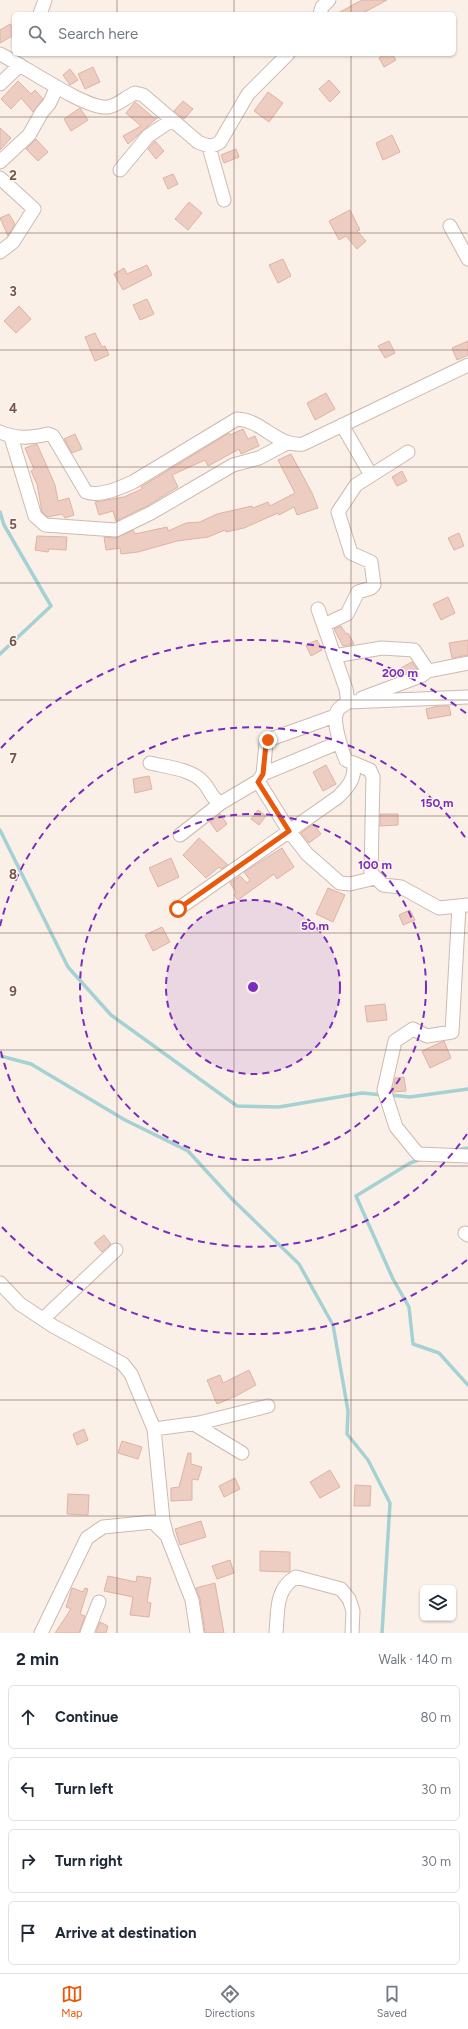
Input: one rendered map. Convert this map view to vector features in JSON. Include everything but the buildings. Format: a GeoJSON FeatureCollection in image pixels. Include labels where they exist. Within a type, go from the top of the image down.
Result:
{"type":"FeatureCollection","features":[{"type":"Feature","properties":{"kind":"street"},"geometry":{"type":"LineString","coordinates":[[41,12],[44,0]]}},
{"type":"Feature","properties":{"kind":"street"},"geometry":{"type":"LineString","coordinates":[[321,12],[322,7],[329,0]]}},
{"type":"Feature","properties":{"kind":"street"},"geometry":{"type":"LineString","coordinates":[[0,84],[12,58],[57,87],[96,106],[113,106],[135,93],[143,95],[198,142],[209,147],[215,146],[220,142],[248,94],[286,56]]}},
{"type":"Feature","properties":{"kind":"street"},"geometry":{"type":"LineString","coordinates":[[0,162],[29,135],[42,112],[49,104],[57,87]]}},
{"type":"Feature","properties":{"kind":"street"},"geometry":{"type":"LineString","coordinates":[[120,170],[148,136],[172,120]]}},
{"type":"Feature","properties":{"kind":"street"},"geometry":{"type":"LineString","coordinates":[[209,147],[224,200]]}},
{"type":"Feature","properties":{"kind":"street"},"geometry":{"type":"LineString","coordinates":[[0,178],[34,209],[13,242],[0,252]]}},
{"type":"Feature","properties":{"kind":"street"},"geometry":{"type":"LineString","coordinates":[[450,226],[468,259]]}},
{"type":"Feature","properties":{"kind":"street"},"geometry":{"type":"LineString","coordinates":[[287,443],[259,458],[233,465],[151,513],[116,530],[45,525],[35,516],[6,435],[33,438],[48,434],[53,436],[86,492],[92,494],[124,486],[133,482],[237,419],[247,419],[287,443],[303,444],[468,365]]}},
{"type":"Feature","properties":{"kind":"street"},"geometry":{"type":"LineString","coordinates":[[342,425],[371,475]]}},
{"type":"Feature","properties":{"kind":"street"},"geometry":{"type":"LineString","coordinates":[[324,625],[346,614],[358,592],[374,585],[370,562],[351,553],[338,512],[356,485],[408,452]]}},
{"type":"Feature","properties":{"kind":"street"},"geometry":{"type":"LineString","coordinates":[[318,609],[346,689],[348,702]]}},
{"type":"Feature","properties":{"kind":"street"},"geometry":{"type":"LineString","coordinates":[[334,656],[382,648],[414,650],[428,671]]}},
{"type":"Feature","properties":{"kind":"street"},"geometry":{"type":"LineString","coordinates":[[468,663],[428,671],[421,676],[403,683],[348,702],[337,710],[335,716],[340,742],[346,760],[370,770],[373,777],[370,861],[371,873],[383,885],[401,887],[439,908],[464,906],[452,1032],[426,1036],[413,1029],[395,1041],[384,1090],[396,1126],[418,1154],[468,1156]]}},
{"type":"Feature","properties":{"kind":"street"},"geometry":{"type":"LineString","coordinates":[[348,702],[468,697]]}},
{"type":"Feature","properties":{"kind":"street"},"geometry":{"type":"LineString","coordinates":[[335,716],[268,740],[266,744],[261,778],[289,831],[307,854],[340,883],[350,884],[375,878]]}},
{"type":"Feature","properties":{"kind":"street"},"geometry":{"type":"LineString","coordinates":[[180,835],[221,803],[261,778],[340,742]]}},
{"type":"Feature","properties":{"kind":"street"},"geometry":{"type":"LineString","coordinates":[[150,763],[189,773],[203,781],[215,800],[221,803]]}},
{"type":"Feature","properties":{"kind":"street"},"geometry":{"type":"LineString","coordinates":[[178,909],[338,797],[350,785],[354,774],[354,763]]}},
{"type":"Feature","properties":{"kind":"street"},"geometry":{"type":"LineString","coordinates":[[43,1319],[116,1250]]}},
{"type":"Feature","properties":{"kind":"street"},"geometry":{"type":"LineString","coordinates":[[0,1283],[20,1304],[43,1319],[123,1364],[131,1374],[154,1429],[163,1520],[167,1536],[192,1600],[197,1633]]}},
{"type":"Feature","properties":{"kind":"street"},"geometry":{"type":"LineString","coordinates":[[154,1429],[194,1424],[268,1406]]}},
{"type":"Feature","properties":{"kind":"street"},"geometry":{"type":"LineString","coordinates":[[194,1424],[242,1453]]}},
{"type":"Feature","properties":{"kind":"street"},"geometry":{"type":"LineString","coordinates":[[41,1633],[87,1538],[103,1527],[154,1522],[167,1536]]}},
{"type":"Feature","properties":{"kind":"street"},"geometry":{"type":"LineString","coordinates":[[276,1633],[280,1592],[287,1582],[296,1578],[341,1589],[349,1599],[353,1611],[352,1633]]}},
{"type":"Feature","properties":{"kind":"street"},"geometry":{"type":"LineString","coordinates":[[87,1633],[99,1602]]}},
{"type":"Feature","properties":{"kind":"waterway"},"geometry":{"type":"LineString","coordinates":[[0,512],[4,525],[51,606],[0,654]]}},
{"type":"Feature","properties":{"kind":"waterway"},"geometry":{"type":"LineString","coordinates":[[0,830],[68,967],[111,1015],[237,1106],[279,1107],[362,1093],[383,1095]]}},
{"type":"Feature","properties":{"kind":"waterway"},"geometry":{"type":"LineString","coordinates":[[0,1056],[31,1064],[125,1120],[188,1151],[232,1199],[299,1264],[333,1325],[348,1411],[347,1434],[368,1460],[390,1503],[382,1633]]}},
{"type":"Feature","properties":{"kind":"waterway"},"geometry":{"type":"LineString","coordinates":[[390,1095],[410,1097],[468,1089]]}},
{"type":"Feature","properties":{"kind":"waterway"},"geometry":{"type":"LineString","coordinates":[[455,1150],[468,1148]]}},
{"type":"Feature","properties":{"kind":"waterway"},"geometry":{"type":"LineString","coordinates":[[422,1159],[410,1163],[356,1196],[393,1279],[409,1307],[413,1344],[439,1353],[468,1385]]}},
{"type":"Feature","properties":{"kind":"route"},"geometry":{"type":"LineString","coordinates":[[178,909],[289,831],[258,782],[263,774],[266,744],[268,740]]}}]}
